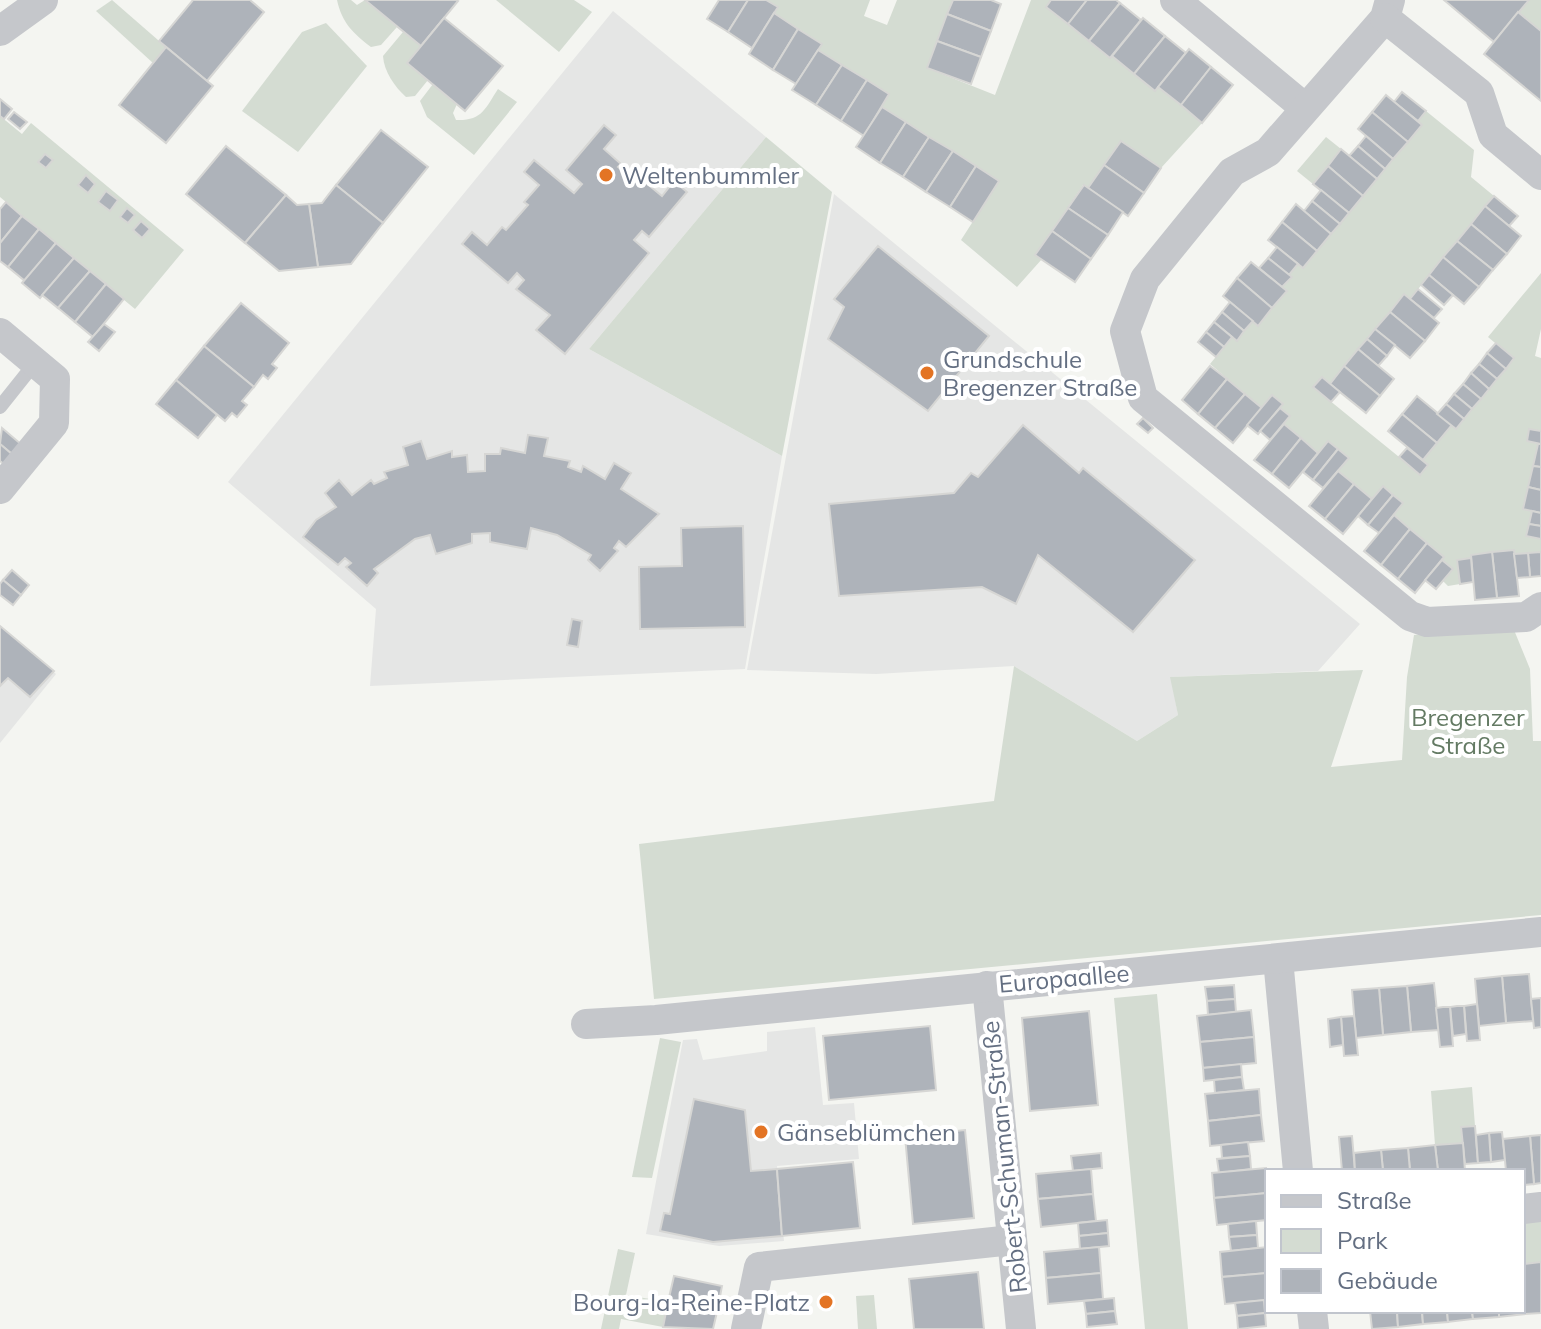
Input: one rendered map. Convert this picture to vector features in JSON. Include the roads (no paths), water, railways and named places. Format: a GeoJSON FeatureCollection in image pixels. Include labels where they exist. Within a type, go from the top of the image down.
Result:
{"type":"FeatureCollection","features":[{"type":"Feature","properties":{"kind":"street"},"geometry":{"type":"LineString","coordinates":[[0,31],[43,0]]}},
{"type":"Feature","properties":{"kind":"street"},"geometry":{"type":"LineString","coordinates":[[1175,0],[1305,108]]}},
{"type":"Feature","properties":{"kind":"street"},"geometry":{"type":"LineString","coordinates":[[1541,175],[1493,135],[1479,93],[1388,9],[1268,152],[1232,172],[1164,255],[1145,279],[1125,331],[1143,398],[1410,616],[1427,622],[1526,617],[1541,607]]}},
{"type":"Feature","properties":{"kind":"street"},"geometry":{"type":"LineString","coordinates":[[0,333],[55,379],[54,423],[0,489]]}},
{"type":"Feature","properties":{"kind":"street","name":"Europaallee"},"geometry":{"type":"LineString","coordinates":[[586,1024],[656,1020],[1541,932]]}},
{"type":"Feature","properties":{"kind":"street"},"geometry":{"type":"LineString","coordinates":[[1278,959],[1298,1169]]}},
{"type":"Feature","properties":{"kind":"street","name":"Robert-Schuman-Straße"},"geometry":{"type":"LineString","coordinates":[[987,986],[1021,1329]]}},
{"type":"Feature","properties":{"kind":"street"},"geometry":{"type":"LineString","coordinates":[[746,1329],[759,1267],[1012,1240]]}},
{"type":"Feature","properties":{"kind":"lane"},"geometry":{"type":"LineString","coordinates":[[0,407],[35,363]]}},
{"type":"Feature","properties":{"kind":"place","name":"Weltenbummler"},"geometry":{"type":"Point","coordinates":[606,175]}},
{"type":"Feature","properties":{"kind":"place","name":"Grundschule Bregenzer Straße"},"geometry":{"type":"Point","coordinates":[927,373]}},
{"type":"Feature","properties":{"kind":"place","name":"Gänseblümchen"},"geometry":{"type":"Point","coordinates":[761,1132]}},
{"type":"Feature","properties":{"kind":"place","name":"Bourg-la-Reine-Platz"},"geometry":{"type":"Point","coordinates":[826,1302]}},
{"type":"Feature","properties":{"kind":"park label","name":"Bregenzer Straße"},"geometry":{"type":"Point","coordinates":[1468,731]}}]}
